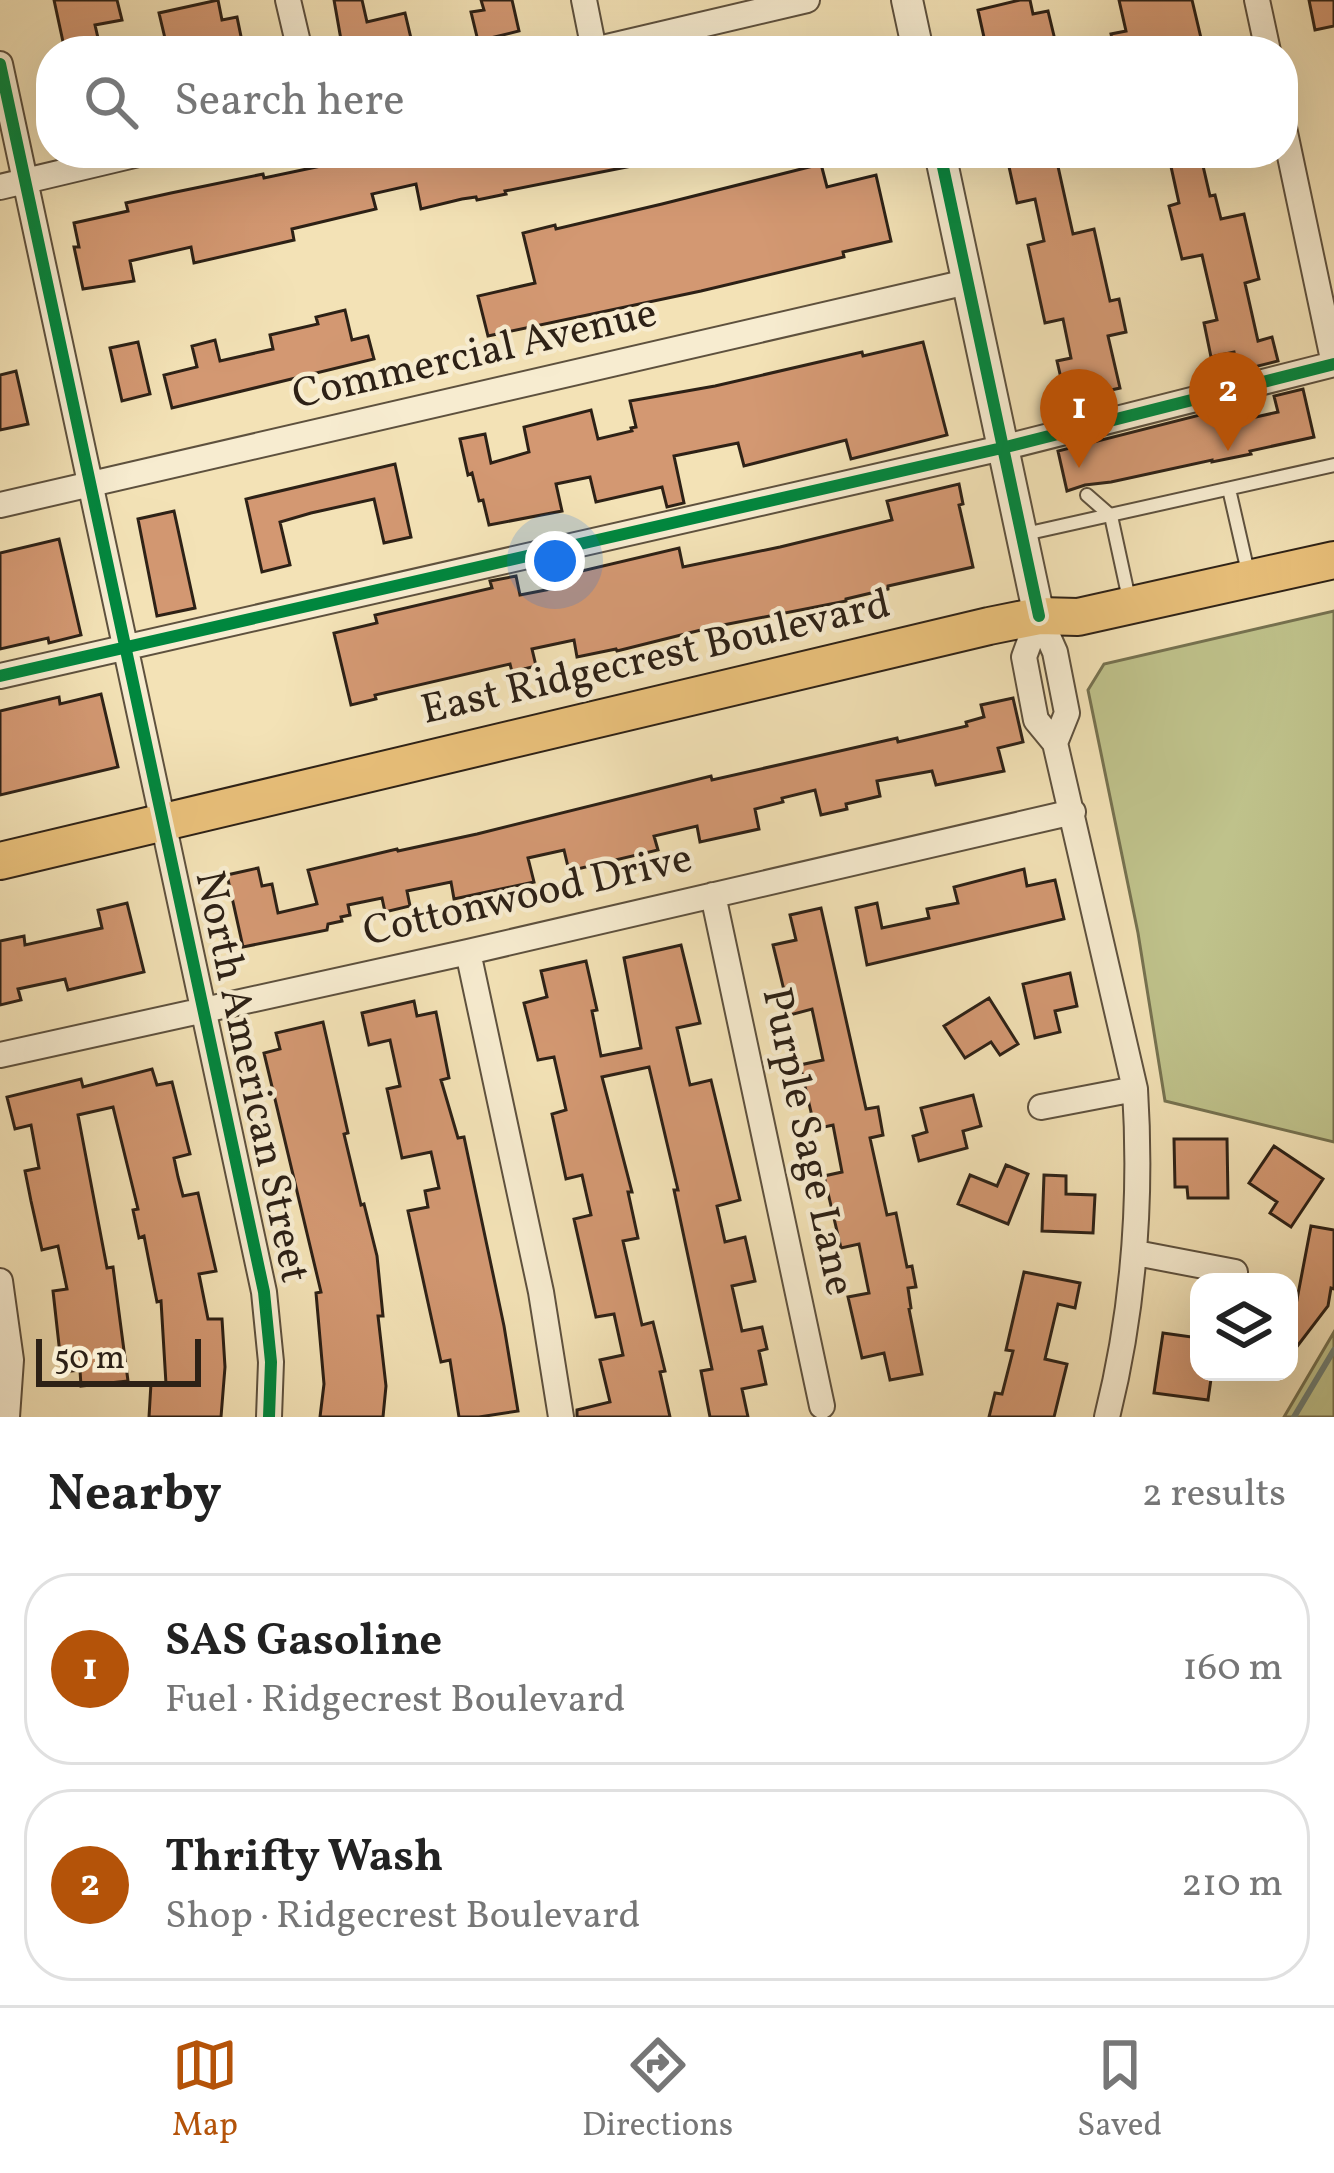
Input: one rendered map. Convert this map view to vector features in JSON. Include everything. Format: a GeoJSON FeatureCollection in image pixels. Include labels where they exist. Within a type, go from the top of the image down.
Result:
{"type":"FeatureCollection","features":[{"type":"Feature","properties":{"kind":"main road","name":"East Ridgecrest Boulevard"},"geometry":{"type":"LineString","coordinates":[[0,861],[1039,616],[1078,617],[1334,560]]}},
{"type":"Feature","properties":{"kind":"street"},"geometry":{"type":"LineString","coordinates":[[288,0],[296,36]]}},
{"type":"Feature","properties":{"kind":"street"},"geometry":{"type":"LineString","coordinates":[[584,0],[590,36]]}},
{"type":"Feature","properties":{"kind":"street"},"geometry":{"type":"LineString","coordinates":[[655,36],[807,0]]}},
{"type":"Feature","properties":{"kind":"street"},"geometry":{"type":"LineString","coordinates":[[907,0],[915,36]]}},
{"type":"Feature","properties":{"kind":"street"},"geometry":{"type":"LineString","coordinates":[[1257,0],[1265,36]]}},
{"type":"Feature","properties":{"kind":"street","name":"North American Street"},"geometry":{"type":"LineString","coordinates":[[0,64],[12,184],[92,484],[123,647],[264,1292],[271,1362],[269,1417]]}},
{"type":"Feature","properties":{"kind":"street"},"geometry":{"type":"LineString","coordinates":[[12,184],[80,168]]}},
{"type":"Feature","properties":{"kind":"street"},"geometry":{"type":"LineString","coordinates":[[943,168],[1039,616],[1024,657],[1036,719],[1055,743],[1135,1089],[1136,1253],[1107,1417]]}},
{"type":"Feature","properties":{"kind":"street"},"geometry":{"type":"LineString","coordinates":[[0,676],[1002,448],[1061,440],[1334,364],[1293,168]]}},
{"type":"Feature","properties":{"kind":"street","name":"Commercial Avenue"},"geometry":{"type":"LineString","coordinates":[[0,505],[967,282]]}},
{"type":"Feature","properties":{"kind":"street","name":"Cottonwood Drive"},"geometry":{"type":"LineString","coordinates":[[0,1055],[1073,812]]}},
{"type":"Feature","properties":{"kind":"street","name":"Purple Sage Lane"},"geometry":{"type":"LineString","coordinates":[[713,895],[822,1406]]}},
{"type":"Feature","properties":{"kind":"street"},"geometry":{"type":"LineString","coordinates":[[468,952],[541,1292],[561,1417]]}},
{"type":"Feature","properties":{"kind":"street"},"geometry":{"type":"LineString","coordinates":[[1041,1107],[1135,1089]]}},
{"type":"Feature","properties":{"kind":"street"},"geometry":{"type":"LineString","coordinates":[[1136,1253],[1235,1272]]}},
{"type":"Feature","properties":{"kind":"street"},"geometry":{"type":"LineString","coordinates":[[0,1281],[11,1360],[7,1417]]}},
{"type":"Feature","properties":{"kind":"lane"},"geometry":{"type":"LineString","coordinates":[[1023,545],[1112,516],[1334,465]]}},
{"type":"Feature","properties":{"kind":"lane"},"geometry":{"type":"LineString","coordinates":[[1229,489],[1250,579]]}},
{"type":"Feature","properties":{"kind":"lane"},"geometry":{"type":"LineString","coordinates":[[1087,495],[1112,516],[1131,606]]}},
{"type":"Feature","properties":{"kind":"green space"},"geometry":{"type":"Polygon","coordinates":[[[1334,611],[1334,1142],[1165,1101],[1138,933],[1088,690],[1104,664],[1334,611]]]}},
{"type":"Feature","properties":{"kind":"green space"},"geometry":{"type":"Polygon","coordinates":[[[1334,1332],[1334,1417],[1284,1417],[1334,1332]]]}},
{"type":"Feature","properties":{"kind":"building"},"geometry":{"type":"Polygon","coordinates":[[[54,0],[117,0],[122,20],[95,25],[98,36],[62,36],[54,0]]]}},
{"type":"Feature","properties":{"kind":"building"},"geometry":{"type":"Polygon","coordinates":[[[218,0],[222,20],[237,17],[241,36],[164,36],[159,13],[218,0]]]}},
{"type":"Feature","properties":{"kind":"building"},"geometry":{"type":"Polygon","coordinates":[[[334,0],[362,0],[367,22],[405,13],[410,36],[340,36],[334,0]]]}},
{"type":"Feature","properties":{"kind":"building"},"geometry":{"type":"Polygon","coordinates":[[[481,0],[512,0],[519,31],[477,36],[471,12],[484,10],[481,0]]]}},
{"type":"Feature","properties":{"kind":"building"},"geometry":{"type":"Polygon","coordinates":[[[1030,0],[1033,14],[1048,11],[1054,36],[984,36],[978,10],[1030,0]]]}},
{"type":"Feature","properties":{"kind":"building"},"geometry":{"type":"Polygon","coordinates":[[[1119,0],[1192,0],[1201,36],[1111,36],[1126,31],[1119,0]]]}},
{"type":"Feature","properties":{"kind":"building"},"geometry":{"type":"Polygon","coordinates":[[[1309,0],[1334,0],[1334,26],[1315,30],[1309,0]]]}},
{"type":"Feature","properties":{"kind":"building"},"geometry":{"type":"Polygon","coordinates":[[[312,168],[621,168],[421,209],[416,184],[372,194],[376,209],[292,229],[294,240],[194,263],[191,247],[130,261],[134,281],[83,289],[74,223],[128,211],[126,203],[263,174],[264,178],[312,168]]]}},
{"type":"Feature","properties":{"kind":"building"},"geometry":{"type":"Polygon","coordinates":[[[805,168],[822,168],[827,187],[876,175],[891,241],[701,291],[488,336],[478,296],[535,283],[523,233],[805,168]]]}},
{"type":"Feature","properties":{"kind":"building"},"geometry":{"type":"Polygon","coordinates":[[[1009,168],[1058,168],[1073,234],[1094,229],[1110,301],[1119,299],[1126,332],[1108,336],[1120,388],[1066,400],[1057,361],[1071,358],[1063,319],[1045,323],[1028,245],[1044,241],[1035,199],[1017,203],[1009,168]]]}},
{"type":"Feature","properties":{"kind":"building"},"geometry":{"type":"Polygon","coordinates":[[[1171,168],[1203,168],[1221,219],[1244,214],[1259,279],[1245,283],[1258,341],[1272,337],[1278,361],[1238,371],[1234,352],[1211,357],[1204,323],[1217,320],[1202,255],[1182,259],[1169,206],[1179,203],[1171,168]]]}},
{"type":"Feature","properties":{"kind":"building"},"geometry":{"type":"Polygon","coordinates":[[[345,310],[352,340],[368,336],[374,359],[172,408],[164,375],[197,367],[192,346],[215,340],[220,361],[273,349],[270,335],[318,324],[316,317],[345,310]]]}},
{"type":"Feature","properties":{"kind":"building"},"geometry":{"type":"Polygon","coordinates":[[[138,342],[150,394],[122,401],[110,348],[138,342]]]}},
{"type":"Feature","properties":{"kind":"building"},"geometry":{"type":"Polygon","coordinates":[[[923,342],[947,435],[851,459],[846,440],[744,466],[738,443],[674,456],[684,503],[667,507],[662,487],[596,502],[590,477],[556,484],[562,511],[489,525],[472,473],[468,475],[460,439],[485,434],[491,463],[529,452],[524,427],[591,410],[598,439],[636,427],[630,401],[923,342]]]}},
{"type":"Feature","properties":{"kind":"building"},"geometry":{"type":"Polygon","coordinates":[[[16,371],[28,424],[0,430],[0,375],[16,371]]]}},
{"type":"Feature","properties":{"kind":"building"},"geometry":{"type":"Polygon","coordinates":[[[1303,389],[1314,437],[1067,491],[1058,451],[1235,406],[1238,421],[1278,412],[1274,396],[1303,389]]]}},
{"type":"Feature","properties":{"kind":"building"},"geometry":{"type":"Polygon","coordinates":[[[395,464],[411,537],[384,543],[374,499],[311,513],[280,522],[290,565],[262,572],[246,499],[395,464]]]}},
{"type":"Feature","properties":{"kind":"building"},"geometry":{"type":"Polygon","coordinates":[[[959,484],[973,567],[888,586],[846,601],[617,651],[577,657],[574,640],[532,649],[536,666],[512,672],[510,664],[375,695],[376,699],[351,705],[334,633],[377,623],[375,615],[492,588],[490,581],[516,576],[520,595],[561,587],[557,566],[580,561],[582,571],[679,548],[683,567],[780,547],[892,520],[887,501],[959,484]]]}},
{"type":"Feature","properties":{"kind":"building"},"geometry":{"type":"Polygon","coordinates":[[[174,511],[195,608],[157,616],[138,519],[174,511]]]}},
{"type":"Feature","properties":{"kind":"building"},"geometry":{"type":"Polygon","coordinates":[[[59,539],[81,635],[0,649],[0,553],[59,539]]]}},
{"type":"Feature","properties":{"kind":"building"},"geometry":{"type":"Polygon","coordinates":[[[101,694],[118,767],[0,795],[0,711],[59,697],[60,704],[101,694]]]}},
{"type":"Feature","properties":{"kind":"building"},"geometry":{"type":"Polygon","coordinates":[[[1013,698],[1023,742],[998,748],[1004,771],[936,785],[932,771],[877,781],[880,796],[821,815],[815,790],[755,809],[759,829],[700,842],[697,826],[654,836],[658,850],[569,871],[564,850],[528,858],[534,882],[454,899],[451,882],[407,891],[410,906],[385,912],[382,898],[348,905],[350,915],[328,924],[327,930],[243,947],[227,875],[258,868],[262,886],[272,884],[278,913],[317,904],[308,870],[711,776],[712,780],[967,726],[966,722],[984,717],[981,705],[1013,698]]]}},
{"type":"Feature","properties":{"kind":"building"},"geometry":{"type":"Polygon","coordinates":[[[1024,869],[1027,886],[1055,880],[1064,919],[867,965],[856,908],[877,903],[882,928],[929,918],[927,909],[958,903],[954,887],[1024,869]]]}},
{"type":"Feature","properties":{"kind":"building"},"geometry":{"type":"Polygon","coordinates":[[[127,903],[144,972],[68,990],[65,979],[18,989],[21,1000],[0,1005],[0,941],[24,936],[25,945],[102,928],[98,910],[127,903]]]}},
{"type":"Feature","properties":{"kind":"building"},"geometry":{"type":"Polygon","coordinates":[[[821,908],[866,1109],[878,1107],[883,1135],[870,1138],[887,1215],[896,1213],[916,1287],[908,1288],[909,1309],[922,1374],[890,1380],[884,1353],[862,1358],[848,1297],[869,1293],[859,1244],[841,1248],[824,1176],[842,1172],[833,1125],[815,1129],[800,1065],[823,1060],[812,1009],[790,1015],[773,945],[796,940],[790,915],[821,908]]]}},
{"type":"Feature","properties":{"kind":"building"},"geometry":{"type":"Polygon","coordinates":[[[681,945],[700,1023],[677,1028],[690,1085],[711,1080],[740,1200],[717,1206],[725,1242],[745,1237],[755,1281],[732,1286],[742,1331],[762,1327],[767,1349],[759,1351],[766,1384],[742,1389],[748,1417],[710,1417],[701,1371],[712,1369],[649,1067],[602,1077],[632,1192],[628,1192],[638,1238],[623,1241],[642,1325],[653,1322],[670,1417],[577,1417],[577,1410],[610,1402],[600,1360],[623,1355],[614,1314],[596,1317],[574,1219],[591,1215],[582,1175],[566,1179],[552,1114],[566,1110],[554,1057],[538,1060],[524,1003],[547,997],[541,971],[586,961],[601,1056],[641,1048],[624,958],[681,945]]]}},
{"type":"Feature","properties":{"kind":"building"},"geometry":{"type":"Polygon","coordinates":[[[1070,973],[1077,1006],[1055,1011],[1060,1032],[1035,1038],[1023,984],[1070,973]]]}},
{"type":"Feature","properties":{"kind":"building"},"geometry":{"type":"Polygon","coordinates":[[[989,998],[1018,1044],[1000,1055],[991,1042],[965,1058],[944,1026],[989,998]]]}},
{"type":"Feature","properties":{"kind":"building"},"geometry":{"type":"Polygon","coordinates":[[[414,1001],[417,1016],[436,1012],[449,1078],[441,1080],[458,1138],[464,1137],[518,1411],[459,1417],[450,1360],[441,1362],[408,1211],[428,1207],[425,1191],[439,1188],[431,1152],[402,1158],[387,1089],[400,1086],[390,1040],[369,1045],[362,1013],[414,1001]]]}},
{"type":"Feature","properties":{"kind":"building"},"geometry":{"type":"Polygon","coordinates":[[[323,1022],[348,1133],[344,1134],[377,1256],[386,1386],[383,1417],[320,1417],[324,1384],[316,1293],[321,1292],[264,1053],[280,1049],[276,1033],[323,1022]]]}},
{"type":"Feature","properties":{"kind":"building"},"geometry":{"type":"Polygon","coordinates":[[[152,1069],[157,1085],[172,1082],[190,1154],[174,1158],[178,1177],[183,1196],[198,1193],[216,1271],[199,1274],[208,1319],[222,1319],[221,1417],[149,1417],[151,1383],[166,1384],[161,1301],[157,1302],[144,1236],[139,1238],[133,1210],[138,1209],[113,1107],[78,1115],[107,1268],[113,1267],[128,1381],[81,1386],[80,1370],[62,1372],[53,1291],[67,1289],[58,1246],[42,1250],[31,1201],[25,1171],[39,1168],[31,1125],[15,1129],[7,1097],[81,1079],[83,1087],[152,1069]]]}},
{"type":"Feature","properties":{"kind":"building"},"geometry":{"type":"Polygon","coordinates":[[[973,1095],[981,1126],[963,1131],[967,1148],[919,1161],[913,1136],[927,1132],[921,1108],[973,1095]]]}},
{"type":"Feature","properties":{"kind":"building"},"geometry":{"type":"Polygon","coordinates":[[[1174,1139],[1227,1139],[1228,1198],[1188,1198],[1187,1187],[1175,1187],[1174,1139]]]}},
{"type":"Feature","properties":{"kind":"building"},"geometry":{"type":"Polygon","coordinates":[[[1274,1146],[1323,1179],[1291,1227],[1270,1213],[1277,1202],[1249,1183],[1274,1146]]]}},
{"type":"Feature","properties":{"kind":"building"},"geometry":{"type":"Polygon","coordinates":[[[1006,1165],[1028,1174],[1008,1224],[958,1204],[970,1175],[997,1186],[1006,1165]]]}},
{"type":"Feature","properties":{"kind":"building"},"geometry":{"type":"Polygon","coordinates":[[[1044,1175],[1066,1176],[1066,1194],[1095,1195],[1093,1233],[1042,1231],[1044,1175]]]}},
{"type":"Feature","properties":{"kind":"building"},"geometry":{"type":"Polygon","coordinates":[[[1311,1226],[1334,1230],[1334,1289],[1328,1306],[1298,1345],[1298,1294],[1311,1226]]]}},
{"type":"Feature","properties":{"kind":"building"},"geometry":{"type":"Polygon","coordinates":[[[1024,1272],[1080,1283],[1075,1308],[1058,1304],[1045,1359],[1067,1364],[1054,1417],[989,1417],[995,1393],[1002,1394],[1013,1351],[1006,1350],[1024,1272]]]}},
{"type":"Feature","properties":{"kind":"building"},"geometry":{"type":"Polygon","coordinates":[[[1163,1333],[1190,1337],[1190,1381],[1211,1381],[1208,1400],[1154,1393],[1163,1333]]]}},
{"type":"Feature","properties":{"kind":"waterway"},"geometry":{"type":"LineString","coordinates":[[1294,1417],[1334,1350]]}},
{"type":"Feature","properties":{"kind":"cycle path"},"geometry":{"type":"LineString","coordinates":[[0,64],[264,1292],[271,1362],[269,1417]]}},
{"type":"Feature","properties":{"kind":"cycle path"},"geometry":{"type":"LineString","coordinates":[[943,168],[1039,616]]}},
{"type":"Feature","properties":{"kind":"cycle path"},"geometry":{"type":"LineString","coordinates":[[0,676],[1002,448],[1334,364]]}},
{"type":"Feature","properties":{"kind":"place","name":"Thrifty Wash"},"geometry":{"type":"Point","coordinates":[1228,451]}},
{"type":"Feature","properties":{"kind":"place","name":"SAS Gasoline"},"geometry":{"type":"Point","coordinates":[1079,468]}}]}
